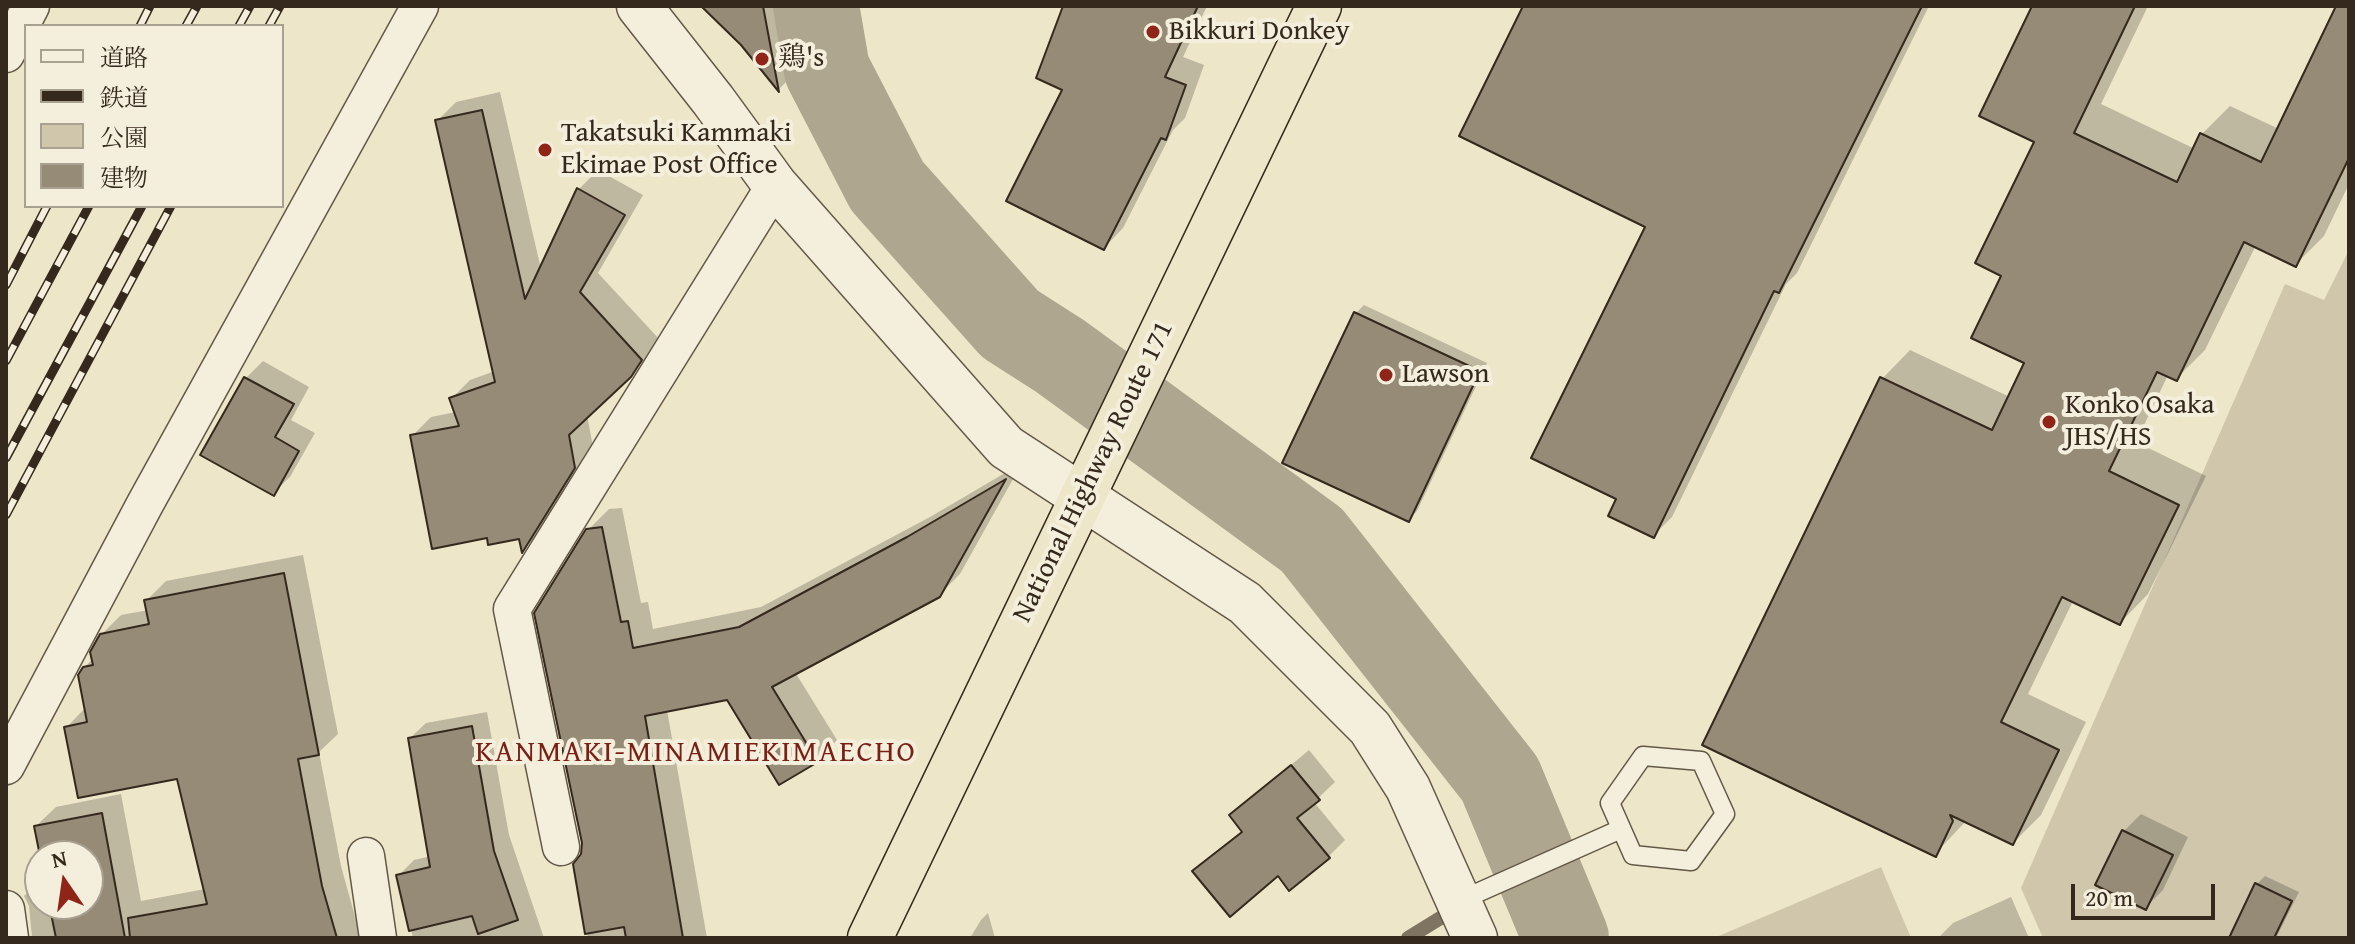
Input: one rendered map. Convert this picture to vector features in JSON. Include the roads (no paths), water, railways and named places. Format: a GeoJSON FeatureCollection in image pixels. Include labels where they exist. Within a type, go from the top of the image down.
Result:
{"type":"FeatureCollection","features":[{"type":"Feature","properties":{"kind":"highway","name":"National Highway Route 171"},"geometry":{"type":"LineString","coordinates":[[870,938],[1319,6]]}},
{"type":"Feature","properties":{"kind":"street"},"geometry":{"type":"LineString","coordinates":[[6,54],[31,6]]}},
{"type":"Feature","properties":{"kind":"street"},"geometry":{"type":"LineString","coordinates":[[6,766],[145,504],[420,6]]}},
{"type":"Feature","properties":{"kind":"street"},"geometry":{"type":"LineString","coordinates":[[639,6],[775,185],[1006,447],[1245,603],[1370,728],[1408,788],[1474,909]]}},
{"type":"Feature","properties":{"kind":"street"},"geometry":{"type":"LineString","coordinates":[[561,847],[512,609],[775,185]]}},
{"type":"Feature","properties":{"kind":"street"},"geometry":{"type":"LineString","coordinates":[[366,856],[378,938]]}},
{"type":"Feature","properties":{"kind":"street"},"geometry":{"type":"LineString","coordinates":[[6,909],[10,938]]}},
{"type":"Feature","properties":{"kind":"lane"},"geometry":{"type":"LineString","coordinates":[[1643,756],[1701,761],[1725,814],[1691,861],[1633,855],[1621,829],[1610,803],[1643,756]]}},
{"type":"Feature","properties":{"kind":"lane"},"geometry":{"type":"LineString","coordinates":[[1474,909],[1561,857],[1621,829]]}},
{"type":"Feature","properties":{"kind":"waterway"},"geometry":{"type":"LineString","coordinates":[[816,6],[827,70],[887,186],[1010,324],[1060,356],[1312,540],[1500,779],[1566,938]]}},
{"type":"Feature","properties":{"kind":"waterway"},"geometry":{"type":"LineString","coordinates":[[1408,938],[1455,909]]}},
{"type":"Feature","properties":{"kind":"railway"},"geometry":{"type":"LineString","coordinates":[[141,24],[150,6]]}},
{"type":"Feature","properties":{"kind":"railway"},"geometry":{"type":"LineString","coordinates":[[187,24],[197,6]]}},
{"type":"Feature","properties":{"kind":"railway"},"geometry":{"type":"LineString","coordinates":[[240,24],[250,6]]}},
{"type":"Feature","properties":{"kind":"railway"},"geometry":{"type":"LineString","coordinates":[[270,24],[280,6]]}},
{"type":"Feature","properties":{"kind":"railway"},"geometry":{"type":"LineString","coordinates":[[6,285],[46,208]]}},
{"type":"Feature","properties":{"kind":"railway"},"geometry":{"type":"LineString","coordinates":[[6,361],[88,208]]}},
{"type":"Feature","properties":{"kind":"railway"},"geometry":{"type":"LineString","coordinates":[[6,458],[141,208]]}},
{"type":"Feature","properties":{"kind":"railway"},"geometry":{"type":"LineString","coordinates":[[6,515],[170,208]]}},
{"type":"Feature","properties":{"kind":"place","name":"Bikkuri Donkey"},"geometry":{"type":"Point","coordinates":[1153,32]}},
{"type":"Feature","properties":{"kind":"place","name":"鶏's"},"geometry":{"type":"Point","coordinates":[762,59]}},
{"type":"Feature","properties":{"kind":"place","name":"Takatsuki Kammaki Ekimae Post Office"},"geometry":{"type":"Point","coordinates":[545,150]}},
{"type":"Feature","properties":{"kind":"place","name":"Lawson"},"geometry":{"type":"Point","coordinates":[1386,375]}},
{"type":"Feature","properties":{"kind":"place","name":"Konko Osaka JHS/HS"},"geometry":{"type":"Point","coordinates":[2049,422]}},
{"type":"Feature","properties":{"kind":"district","name":"KANMAKI-MINAMIEKIMAECHO"},"geometry":{"type":"Point","coordinates":[696,753]}}]}
